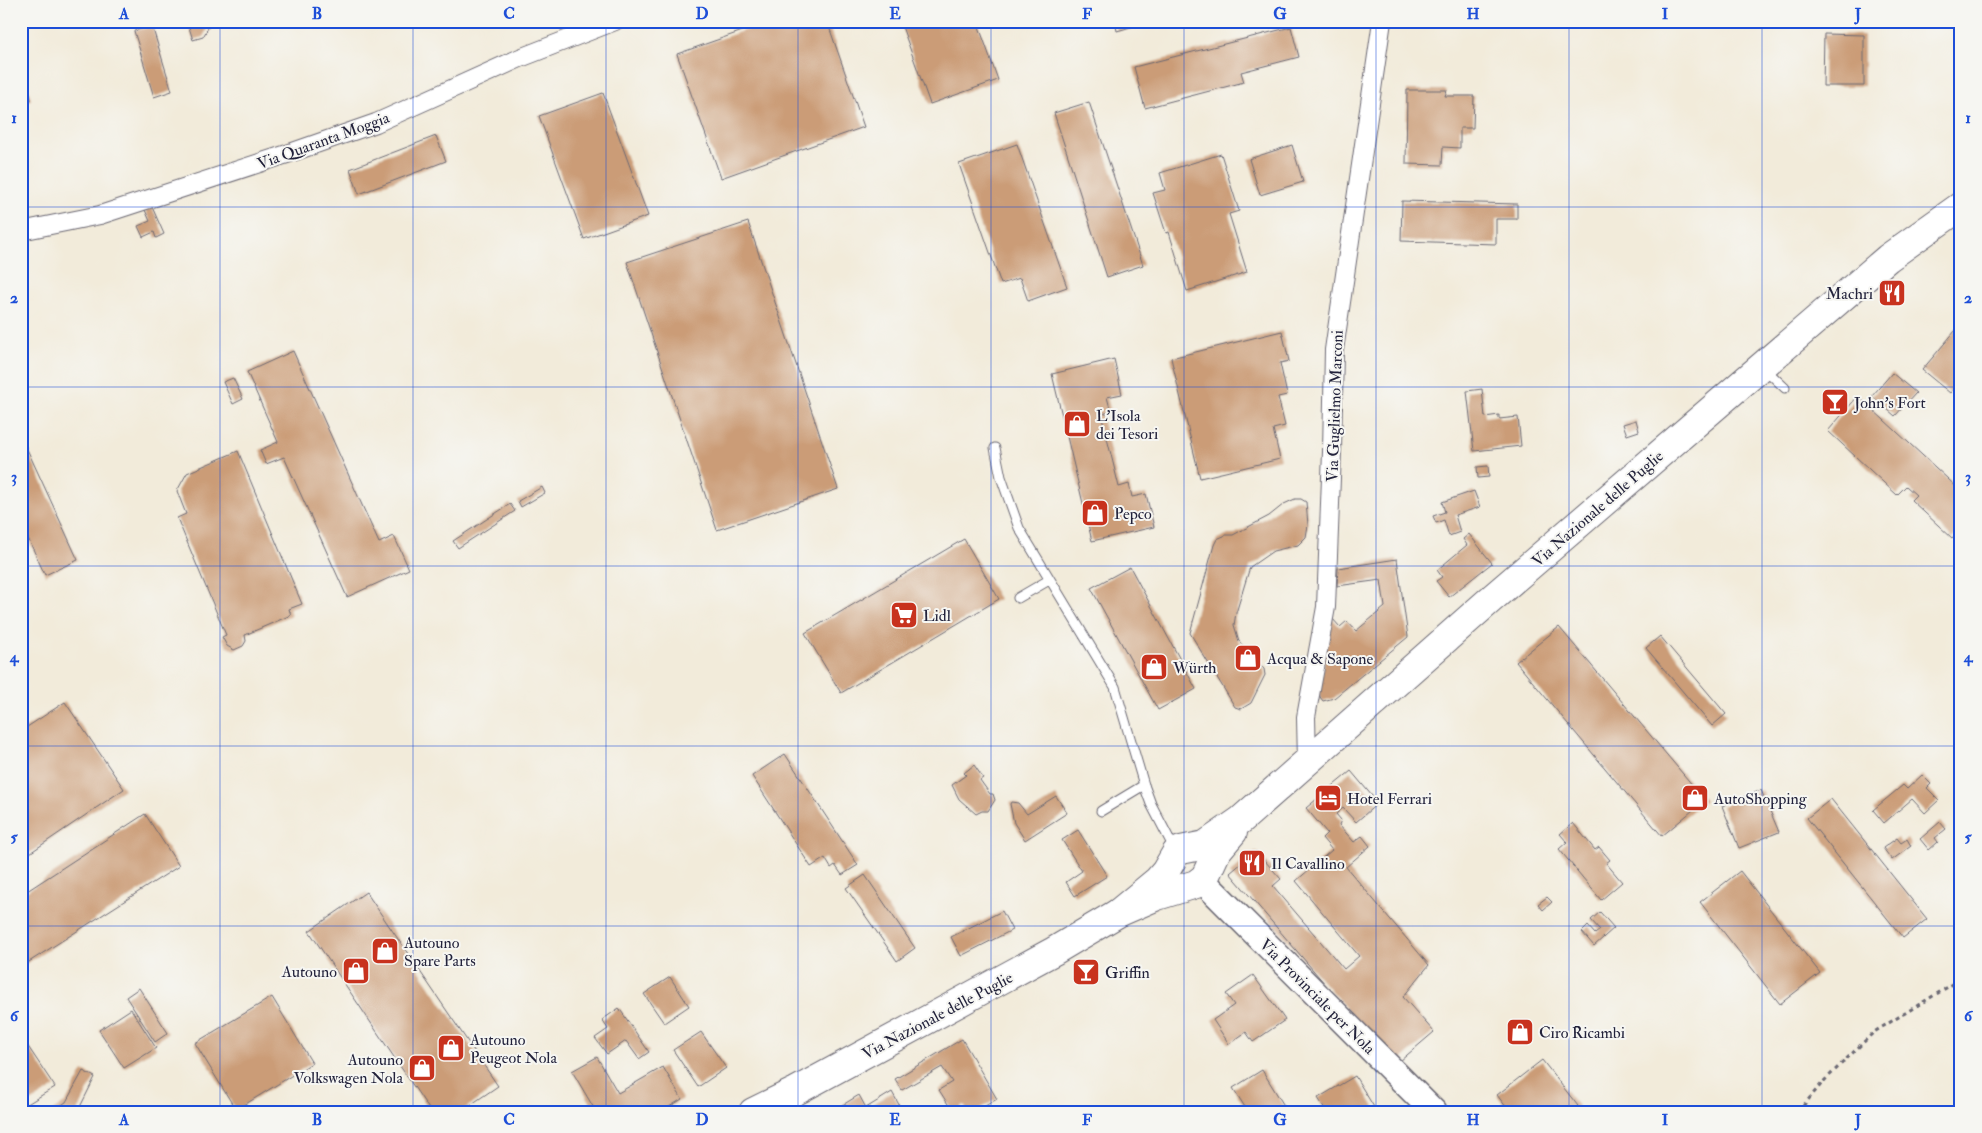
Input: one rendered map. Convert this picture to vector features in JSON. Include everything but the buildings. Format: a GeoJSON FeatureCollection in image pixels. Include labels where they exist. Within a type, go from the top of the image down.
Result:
{"type":"FeatureCollection","features":[{"type":"Feature","properties":{"kind":"main road","name":"Via Nazionale delle Puglie"},"geometry":{"type":"LineString","coordinates":[[1118,913],[1158,880],[1178,854],[1205,845],[1241,820],[1490,600],[1888,258],[1961,206]]}},
{"type":"Feature","properties":{"kind":"main road","name":"Via Nazionale delle Puglie"},"geometry":{"type":"LineString","coordinates":[[753,1112],[796,1091],[1046,956],[1118,913],[1200,879],[1241,820]]}},
{"type":"Feature","properties":{"kind":"main road"},"geometry":{"type":"LineString","coordinates":[[1178,854],[1192,848],[1202,854],[1207,862],[1200,879]]}},
{"type":"Feature","properties":{"kind":"street","name":"Via Quaranta Moggia"},"geometry":{"type":"LineString","coordinates":[[21,231],[100,215],[376,123],[520,58],[615,21]]}},
{"type":"Feature","properties":{"kind":"street","name":"Via Guglielmo Marconi"},"geometry":{"type":"LineString","coordinates":[[1307,762],[1306,717],[1326,607],[1334,350],[1382,21]]}},
{"type":"Feature","properties":{"kind":"street","name":"Via Provinciale per Nola"},"geometry":{"type":"LineString","coordinates":[[1200,879],[1434,1112]]}},
{"type":"Feature","properties":{"kind":"lane"},"geometry":{"type":"LineString","coordinates":[[1763,367],[1785,388]]}},
{"type":"Feature","properties":{"kind":"lane"},"geometry":{"type":"LineString","coordinates":[[995,448],[1001,477],[1011,510],[1019,528],[1116,687],[1151,804],[1178,854]]}},
{"type":"Feature","properties":{"kind":"lane"},"geometry":{"type":"LineString","coordinates":[[1018,598],[1049,580]]}},
{"type":"Feature","properties":{"kind":"lane"},"geometry":{"type":"LineString","coordinates":[[1101,811],[1144,785]]}},
{"type":"Feature","properties":{"kind":"path"},"geometry":{"type":"LineString","coordinates":[[1798,1112],[1823,1082],[1874,1032],[1961,980]]}},
{"type":"Feature","properties":{"kind":"place","name":"Machri"},"geometry":{"type":"Point","coordinates":[1892,293]}},
{"type":"Feature","properties":{"kind":"place","name":"John's Fort"},"geometry":{"type":"Point","coordinates":[1835,402]}},
{"type":"Feature","properties":{"kind":"place","name":"L'Isola dei Tesori"},"geometry":{"type":"Point","coordinates":[1077,424]}},
{"type":"Feature","properties":{"kind":"place","name":"Pepco"},"geometry":{"type":"Point","coordinates":[1095,513]}},
{"type":"Feature","properties":{"kind":"place","name":"Lidl"},"geometry":{"type":"Point","coordinates":[904,615]}},
{"type":"Feature","properties":{"kind":"place","name":"Acqua & Sapone"},"geometry":{"type":"Point","coordinates":[1248,658]}},
{"type":"Feature","properties":{"kind":"place","name":"Würth"},"geometry":{"type":"Point","coordinates":[1154,667]}},
{"type":"Feature","properties":{"kind":"place","name":"Hotel Ferrari"},"geometry":{"type":"Point","coordinates":[1328,798]}},
{"type":"Feature","properties":{"kind":"place","name":"AutoShopping"},"geometry":{"type":"Point","coordinates":[1695,798]}},
{"type":"Feature","properties":{"kind":"place","name":"Il Cavallino"},"geometry":{"type":"Point","coordinates":[1252,863]}},
{"type":"Feature","properties":{"kind":"place","name":"Autouno Spare Parts"},"geometry":{"type":"Point","coordinates":[385,951]}},
{"type":"Feature","properties":{"kind":"place","name":"Autouno"},"geometry":{"type":"Point","coordinates":[356,971]}},
{"type":"Feature","properties":{"kind":"place","name":"Griffin"},"geometry":{"type":"Point","coordinates":[1086,972]}},
{"type":"Feature","properties":{"kind":"place","name":"Ciro Ricambi"},"geometry":{"type":"Point","coordinates":[1520,1032]}},
{"type":"Feature","properties":{"kind":"place","name":"Autouno Peugeot Nola"},"geometry":{"type":"Point","coordinates":[451,1048]}},
{"type":"Feature","properties":{"kind":"place","name":"Autouno Volkswagen Nola"},"geometry":{"type":"Point","coordinates":[422,1068]}}]}
